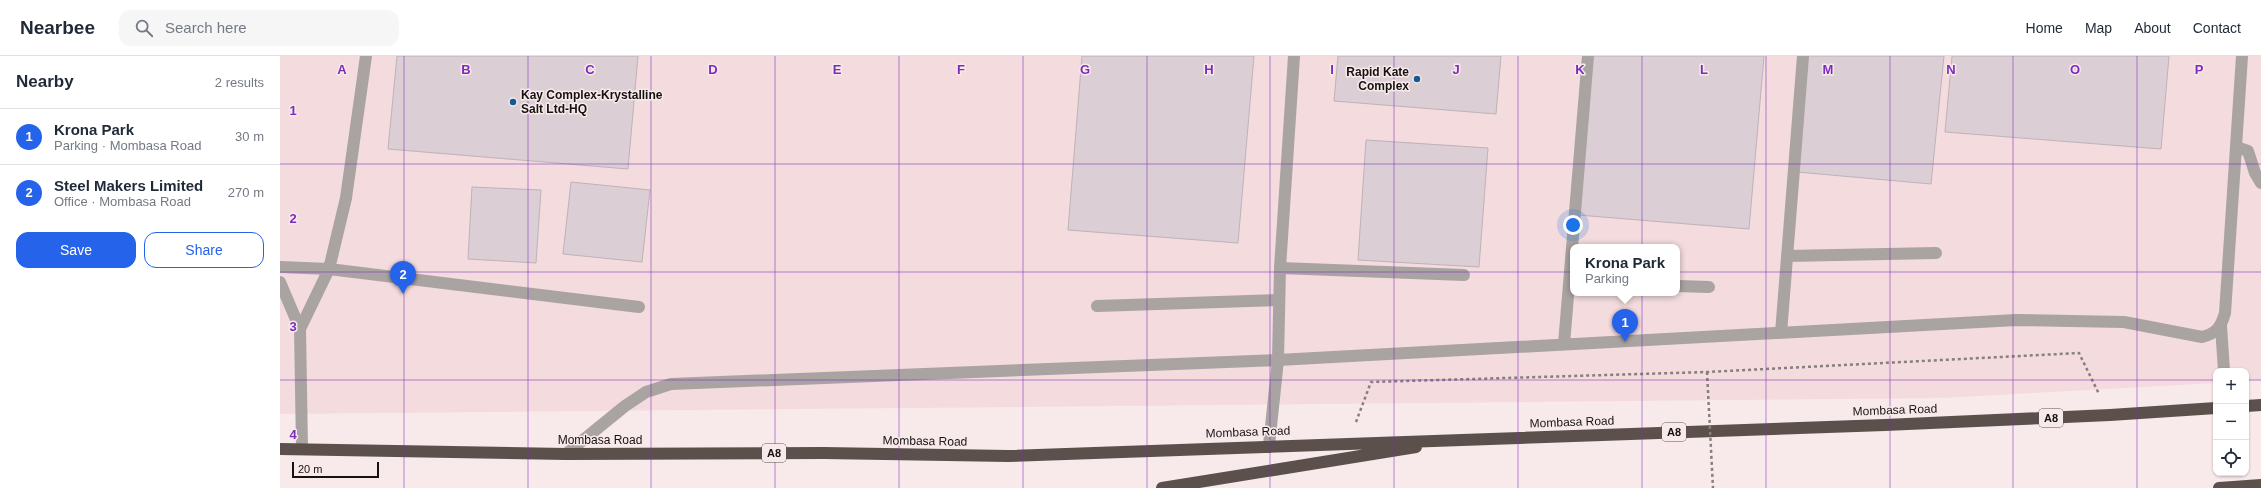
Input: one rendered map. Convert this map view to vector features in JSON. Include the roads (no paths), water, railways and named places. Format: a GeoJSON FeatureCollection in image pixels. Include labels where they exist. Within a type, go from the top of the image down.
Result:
{"type":"FeatureCollection","features":[{"type":"Feature","properties":{"kind":"highway"},"geometry":{"type":"LineString","coordinates":[[2249,406],[2261,404]]}},
{"type":"Feature","properties":{"kind":"highway","name":"Mombasa Road"},"geometry":{"type":"LineString","coordinates":[[280,449],[302,448],[566,454],[824,452],[1008,456],[1269,445],[2110,415],[2213,408]]}},
{"type":"Feature","properties":{"kind":"highway"},"geometry":{"type":"LineString","coordinates":[[1162,488],[1463,439]]}},
{"type":"Feature","properties":{"kind":"highway"},"geometry":{"type":"LineString","coordinates":[[2219,488],[2261,485]]}},
{"type":"Feature","properties":{"kind":"lane"},"geometry":{"type":"LineString","coordinates":[[300,329],[329,270],[346,198],[366,56]]}},
{"type":"Feature","properties":{"kind":"lane"},"geometry":{"type":"LineString","coordinates":[[1269,445],[1278,360],[1280,268],[1294,56]]}},
{"type":"Feature","properties":{"kind":"lane"},"geometry":{"type":"LineString","coordinates":[[1574,244],[1588,56]]}},
{"type":"Feature","properties":{"kind":"lane"},"geometry":{"type":"LineString","coordinates":[[1781,333],[1803,56]]}},
{"type":"Feature","properties":{"kind":"lane"},"geometry":{"type":"LineString","coordinates":[[2224,368],[2221,326],[2225,313],[2242,56]]}},
{"type":"Feature","properties":{"kind":"lane"},"geometry":{"type":"LineString","coordinates":[[2236,147],[2248,151],[2255,173],[2261,183]]}},
{"type":"Feature","properties":{"kind":"lane"},"geometry":{"type":"LineString","coordinates":[[1787,256],[1936,253]]}},
{"type":"Feature","properties":{"kind":"lane"},"geometry":{"type":"LineString","coordinates":[[280,267],[329,270],[638,307]]}},
{"type":"Feature","properties":{"kind":"lane"},"geometry":{"type":"LineString","coordinates":[[1280,268],[1464,275]]}},
{"type":"Feature","properties":{"kind":"lane"},"geometry":{"type":"LineString","coordinates":[[280,282],[300,329],[302,448]]}},
{"type":"Feature","properties":{"kind":"lane"},"geometry":{"type":"LineString","coordinates":[[1680,286],[1709,286]]}},
{"type":"Feature","properties":{"kind":"lane"},"geometry":{"type":"LineString","coordinates":[[1564,344],[1570,293]]}},
{"type":"Feature","properties":{"kind":"lane"},"geometry":{"type":"LineString","coordinates":[[1097,306],[1279,300]]}},
{"type":"Feature","properties":{"kind":"lane"},"geometry":{"type":"LineString","coordinates":[[566,454],[625,406],[646,392],[672,384],[1278,360],[2016,320],[2124,322],[2202,337],[2212,334],[2221,326]]}},
{"type":"Feature","properties":{"kind":"place","name":"Rapid Kate Complex"},"geometry":{"type":"Point","coordinates":[1417,79]}},
{"type":"Feature","properties":{"kind":"place","name":"Kay Complex-Krystalline Salt Ltd-HQ"},"geometry":{"type":"Point","coordinates":[513,102]}},
{"type":"Feature","properties":{"kind":"place","name":"Steel Makers Limited"},"geometry":{"type":"Point","coordinates":[403,294]}},
{"type":"Feature","properties":{"kind":"place","name":"Krona Park"},"geometry":{"type":"Point","coordinates":[1625,342]}}]}
